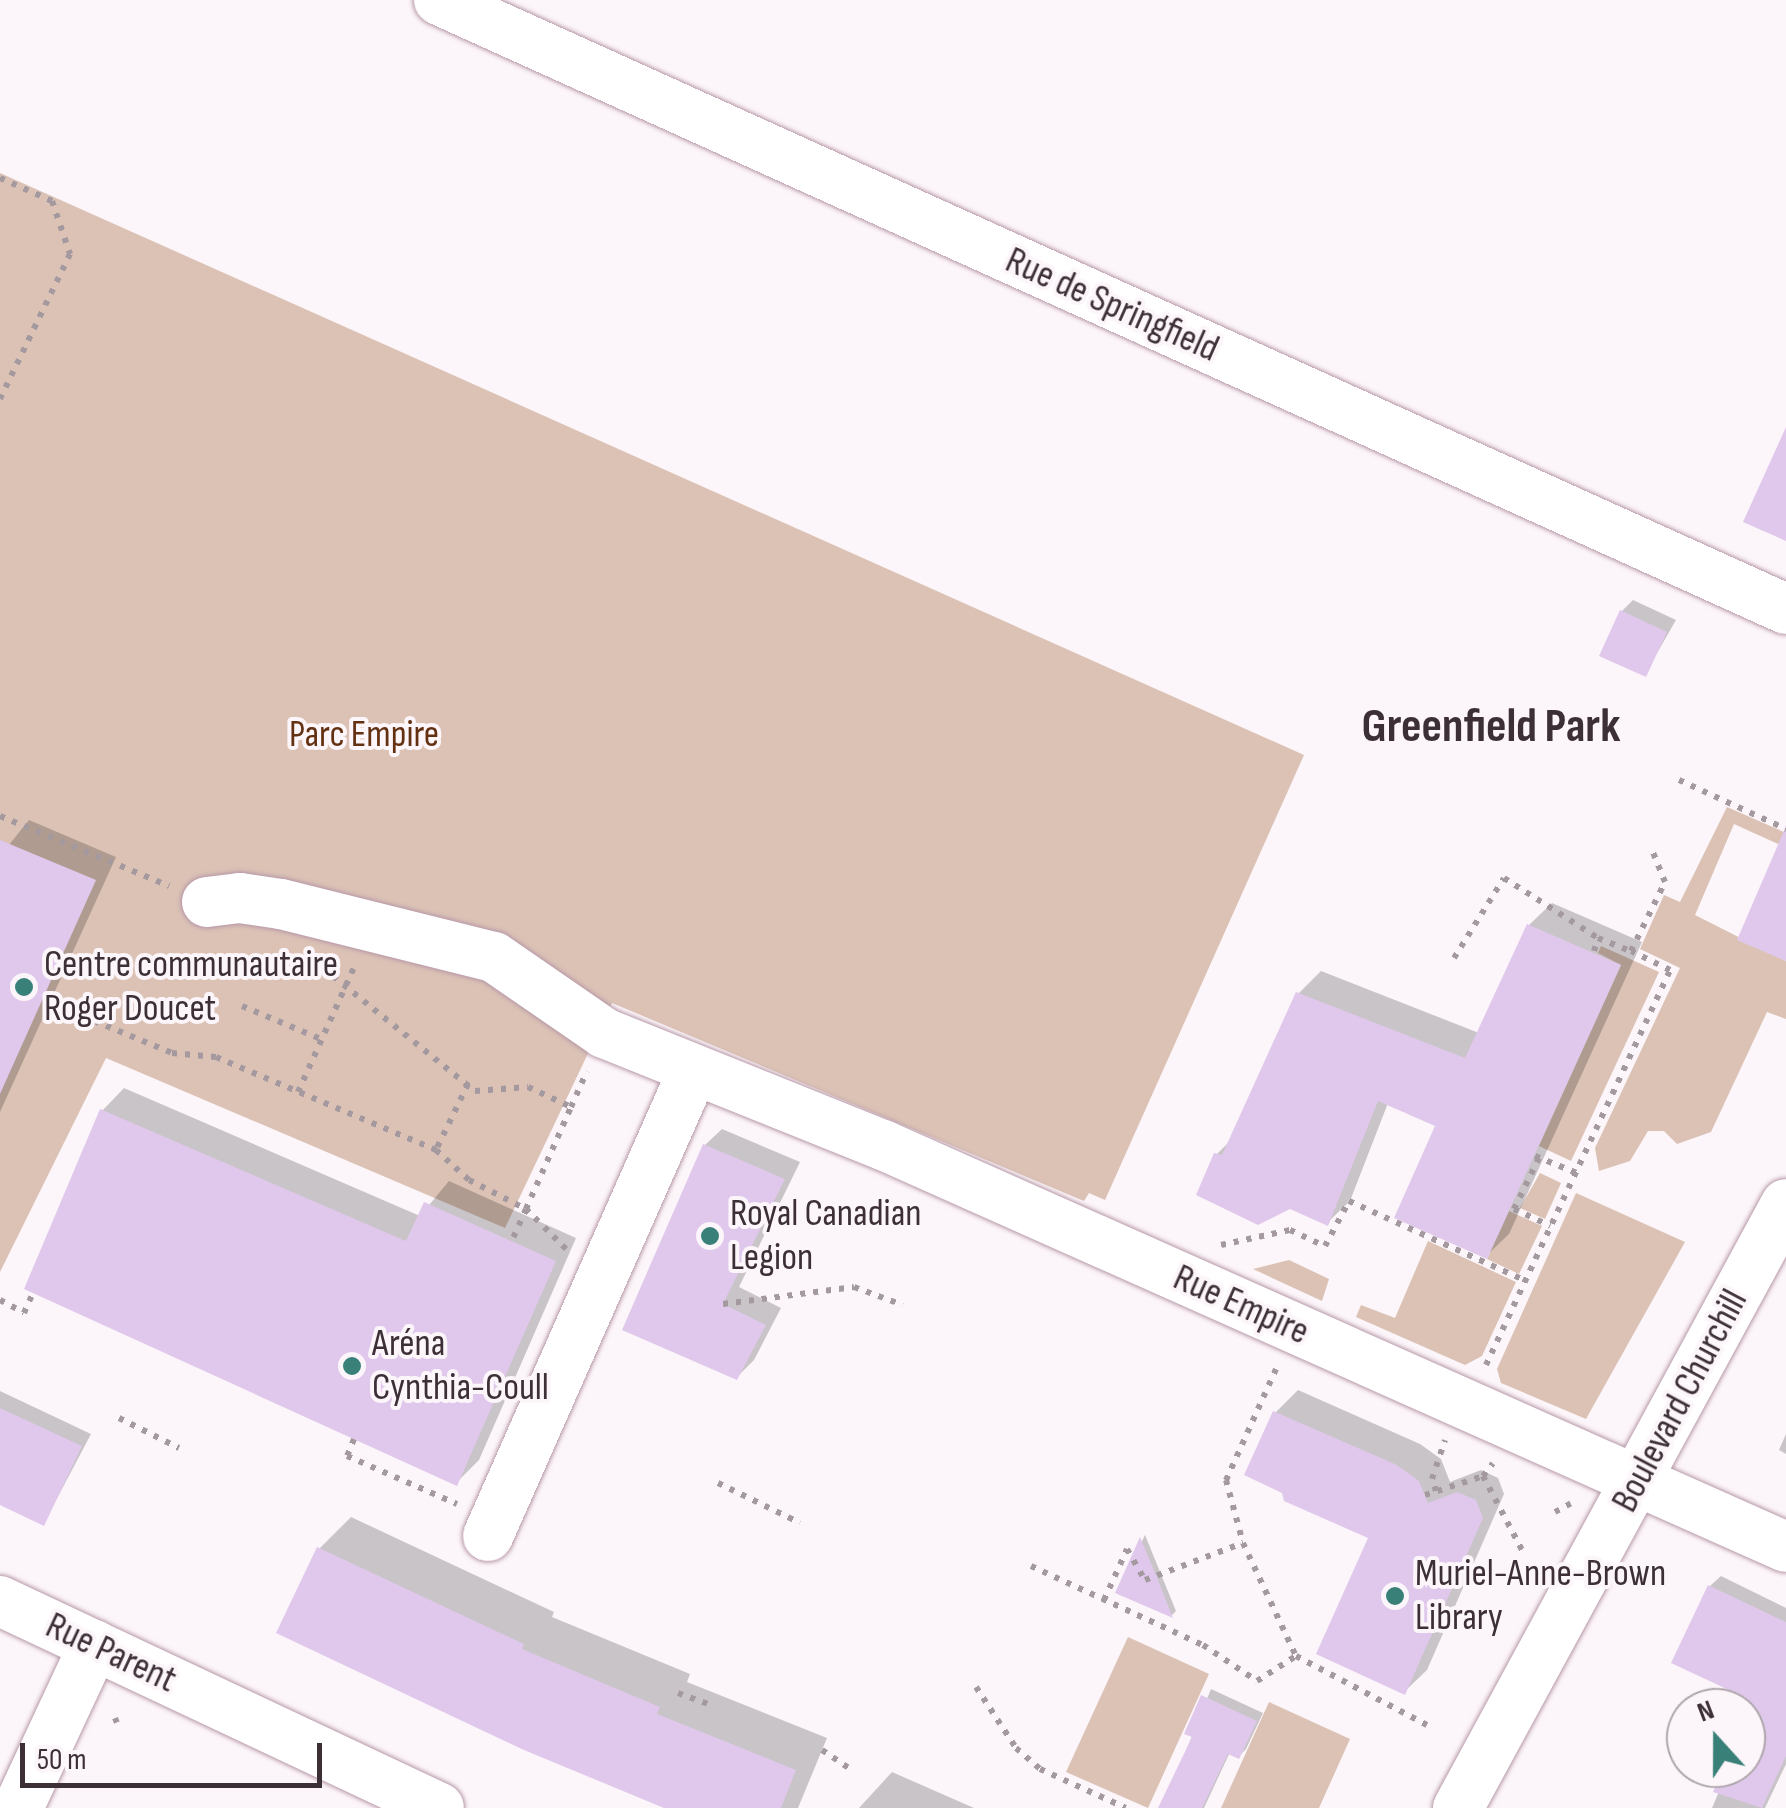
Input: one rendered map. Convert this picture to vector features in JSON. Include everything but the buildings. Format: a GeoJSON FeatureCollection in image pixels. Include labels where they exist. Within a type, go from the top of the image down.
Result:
{"type":"FeatureCollection","features":[{"type":"Feature","properties":{"kind":"street","name":"Rue de Springfield"},"geometry":{"type":"LineString","coordinates":[[439,0],[1786,609]]}},
{"type":"Feature","properties":{"kind":"street","name":"Rue Empire"},"geometry":{"type":"LineString","coordinates":[[207,902],[240,898],[494,957],[604,1033],[883,1145],[1636,1484],[1786,1547]]}},
{"type":"Feature","properties":{"kind":"street"},"geometry":{"type":"LineString","coordinates":[[492,1528],[693,1071]]}},
{"type":"Feature","properties":{"kind":"street","name":"Boulevard Churchill"},"geometry":{"type":"LineString","coordinates":[[1458,1808],[1786,1204]]}},
{"type":"Feature","properties":{"kind":"street","name":"Rue Parent"},"geometry":{"type":"LineString","coordinates":[[0,1601],[438,1808]]}},
{"type":"Feature","properties":{"kind":"street"},"geometry":{"type":"LineString","coordinates":[[18,1808],[94,1645]]}},
{"type":"Feature","properties":{"kind":"path"},"geometry":{"type":"LineString","coordinates":[[0,178],[52,201],[70,254],[0,399]]}},
{"type":"Feature","properties":{"kind":"path"},"geometry":{"type":"LineString","coordinates":[[1678,780],[1786,830]]}},
{"type":"Feature","properties":{"kind":"path"},"geometry":{"type":"LineString","coordinates":[[0,816],[207,902]]}},
{"type":"Feature","properties":{"kind":"path"},"geometry":{"type":"LineString","coordinates":[[1631,952],[1665,882],[1652,849]]}},
{"type":"Feature","properties":{"kind":"path"},"geometry":{"type":"LineString","coordinates":[[1454,958],[1504,878],[1598,938],[1670,970],[1480,1377]]}},
{"type":"Feature","properties":{"kind":"path"},"geometry":{"type":"LineString","coordinates":[[298,1092],[371,927]]}},
{"type":"Feature","properties":{"kind":"path"},"geometry":{"type":"LineString","coordinates":[[1594,951],[1598,938]]}},
{"type":"Feature","properties":{"kind":"path"},"geometry":{"type":"LineString","coordinates":[[306,954],[475,1091],[528,1087],[571,1107]]}},
{"type":"Feature","properties":{"kind":"path"},"geometry":{"type":"LineString","coordinates":[[242,1006],[322,1039]]}},
{"type":"Feature","properties":{"kind":"path"},"geometry":{"type":"LineString","coordinates":[[82,1016],[172,1052],[216,1057],[436,1150],[469,1180],[526,1209],[600,1284]]}},
{"type":"Feature","properties":{"kind":"path"},"geometry":{"type":"LineString","coordinates":[[512,1241],[604,1033]]}},
{"type":"Feature","properties":{"kind":"path"},"geometry":{"type":"LineString","coordinates":[[436,1150],[468,1084]]}},
{"type":"Feature","properties":{"kind":"path"},"geometry":{"type":"LineString","coordinates":[[1550,1226],[1514,1209],[1537,1157],[1576,1173]]}},
{"type":"Feature","properties":{"kind":"path"},"geometry":{"type":"LineString","coordinates":[[1201,1250],[1290,1230],[1325,1246],[1349,1201],[1526,1281]]}},
{"type":"Feature","properties":{"kind":"path"},"geometry":{"type":"LineString","coordinates":[[723,1304],[854,1287],[903,1304]]}},
{"type":"Feature","properties":{"kind":"path"},"geometry":{"type":"LineString","coordinates":[[0,1300],[24,1313],[33,1293]]}},
{"type":"Feature","properties":{"kind":"path"},"geometry":{"type":"LineString","coordinates":[[1278,1363],[1226,1480],[1243,1543],[1296,1656],[1427,1725]]}},
{"type":"Feature","properties":{"kind":"path"},"geometry":{"type":"LineString","coordinates":[[120,1418],[179,1448]]}},
{"type":"Feature","properties":{"kind":"path"},"geometry":{"type":"LineString","coordinates":[[1436,1491],[1432,1479],[1445,1439]]}},
{"type":"Feature","properties":{"kind":"path"},"geometry":{"type":"LineString","coordinates":[[354,1440],[346,1456],[492,1528]]}},
{"type":"Feature","properties":{"kind":"path"},"geometry":{"type":"LineString","coordinates":[[1425,1495],[1483,1476],[1494,1462]]}},
{"type":"Feature","properties":{"kind":"path"},"geometry":{"type":"LineString","coordinates":[[1483,1476],[1522,1550]]}},
{"type":"Feature","properties":{"kind":"path"},"geometry":{"type":"LineString","coordinates":[[718,1483],[800,1523]]}},
{"type":"Feature","properties":{"kind":"path"},"geometry":{"type":"LineString","coordinates":[[1555,1512],[1576,1502]]}},
{"type":"Feature","properties":{"kind":"path"},"geometry":{"type":"LineString","coordinates":[[1103,1601],[1127,1549],[1144,1580],[1243,1543]]}},
{"type":"Feature","properties":{"kind":"path"},"geometry":{"type":"LineString","coordinates":[[1030,1566],[1203,1645],[1257,1681],[1296,1656]]}},
{"type":"Feature","properties":{"kind":"path"},"geometry":{"type":"LineString","coordinates":[[976,1687],[1016,1748],[1040,1768],[1126,1808]]}},
{"type":"Feature","properties":{"kind":"path"},"geometry":{"type":"LineString","coordinates":[[678,1693],[714,1706]]}},
{"type":"Feature","properties":{"kind":"path"},"geometry":{"type":"LineString","coordinates":[[822,1750],[850,1769]]}},
{"type":"Feature","properties":{"kind":"green space","name":"Parc Empire"},"geometry":{"type":"Polygon","coordinates":[[[0,173],[1304,755],[1105,1200],[1089,1193],[1084,1201],[612,1003],[505,1228],[106,1058],[0,1272],[0,173]]]}},
{"type":"Feature","properties":{"kind":"green space"},"geometry":{"type":"Polygon","coordinates":[[[1727,807],[1786,833],[1778,844],[1734,824],[1695,915],[1786,961],[1786,1019],[1767,1012],[1711,1132],[1677,1144],[1664,1131],[1648,1131],[1630,1161],[1599,1171],[1595,1148],[1680,968],[1640,949],[1664,895],[1680,902],[1727,807]]]}},
{"type":"Feature","properties":{"kind":"green space"},"geometry":{"type":"Polygon","coordinates":[[[1601,946],[1659,972],[1571,1161],[1539,1146],[1621,965],[1598,953],[1601,946]]]}},
{"type":"Feature","properties":{"kind":"green space"},"geometry":{"type":"Polygon","coordinates":[[[1540,1173],[1561,1183],[1545,1219],[1520,1208],[1540,1173]]]}},
{"type":"Feature","properties":{"kind":"green space"},"geometry":{"type":"Polygon","coordinates":[[[1576,1193],[1685,1242],[1586,1419],[1501,1383],[1497,1369],[1576,1193]]]}},
{"type":"Feature","properties":{"kind":"green space"},"geometry":{"type":"Polygon","coordinates":[[[1509,1211],[1542,1226],[1519,1274],[1487,1259],[1509,1211]]]}},
{"type":"Feature","properties":{"kind":"green space"},"geometry":{"type":"Polygon","coordinates":[[[1428,1241],[1516,1282],[1482,1356],[1465,1365],[1356,1317],[1361,1305],[1395,1318],[1428,1241]]]}},
{"type":"Feature","properties":{"kind":"green space"},"geometry":{"type":"Polygon","coordinates":[[[1289,1260],[1329,1279],[1322,1301],[1253,1269],[1289,1260]]]}},
{"type":"Feature","properties":{"kind":"green space"},"geometry":{"type":"Polygon","coordinates":[[[1128,1637],[1209,1674],[1148,1808],[1066,1772],[1128,1637]]]}},
{"type":"Feature","properties":{"kind":"green space"},"geometry":{"type":"Polygon","coordinates":[[[1269,1702],[1350,1739],[1319,1808],[1221,1808],[1269,1702]]]}},
{"type":"Feature","properties":{"kind":"place","name":"Centre communautaire Roger Doucet"},"geometry":{"type":"Point","coordinates":[24,987]}},
{"type":"Feature","properties":{"kind":"place","name":"Royal Canadian Legion"},"geometry":{"type":"Point","coordinates":[710,1236]}},
{"type":"Feature","properties":{"kind":"place","name":"Aréna Cynthia-Coull"},"geometry":{"type":"Point","coordinates":[352,1366]}},
{"type":"Feature","properties":{"kind":"place","name":"Muriel-Anne-Brown Library"},"geometry":{"type":"Point","coordinates":[1395,1596]}},
{"type":"Feature","properties":{"kind":"district","name":"Greenfield Park"},"geometry":{"type":"Point","coordinates":[1491,727]}}]}
